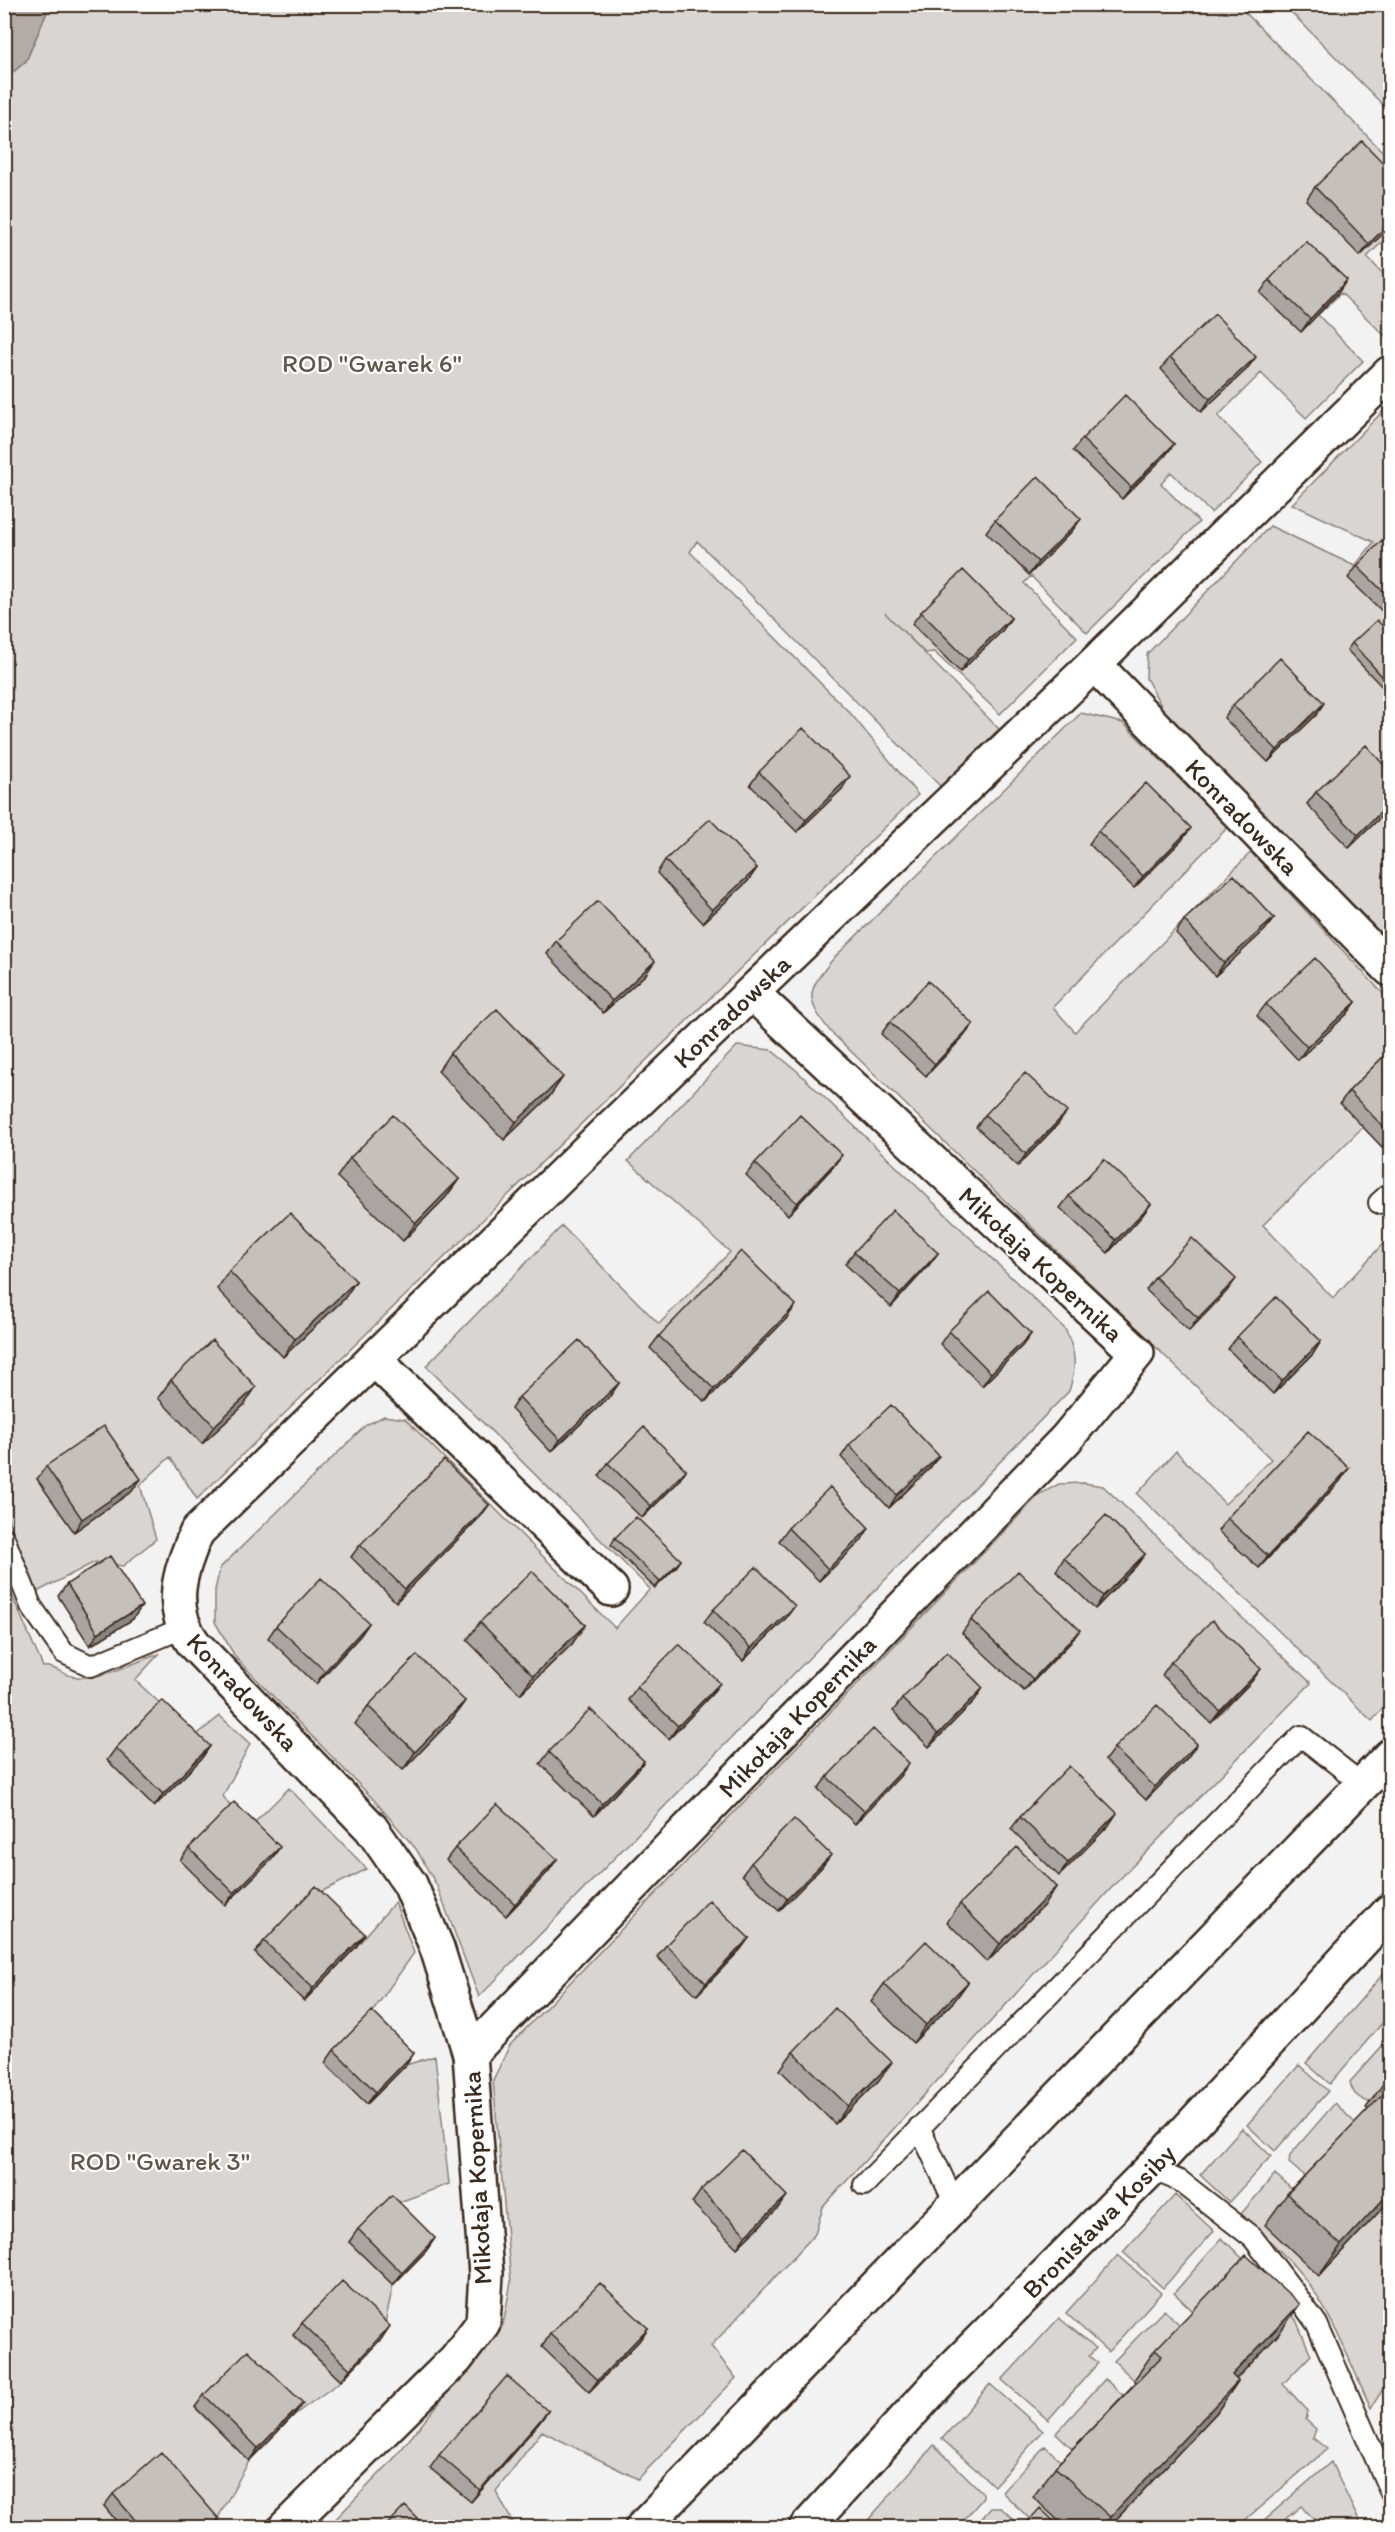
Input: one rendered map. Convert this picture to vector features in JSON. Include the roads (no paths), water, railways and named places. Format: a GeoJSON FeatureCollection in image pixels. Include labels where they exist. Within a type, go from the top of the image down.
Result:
{"type":"FeatureCollection","features":[{"type":"Feature","properties":{"kind":"street","name":"Konradowska"},"geometry":{"type":"LineString","coordinates":[[470,2054],[437,1948],[410,1884],[371,1828],[194,1644],[183,1628],[178,1608],[179,1584],[197,1532],[604,1134],[753,994],[1094,664],[1390,373]]}},
{"type":"Feature","properties":{"kind":"street","name":"Konradowska"},"geometry":{"type":"LineString","coordinates":[[1094,664],[1390,969]]}},
{"type":"Feature","properties":{"kind":"street","name":"Mikołaja Kopernika"},"geometry":{"type":"LineString","coordinates":[[285,2528],[456,2359],[483,2323],[486,2274],[470,2054],[1066,1439],[1137,1353],[753,994]]}},
{"type":"Feature","properties":{"kind":"street"},"geometry":{"type":"LineString","coordinates":[[374,1359],[611,1589]]}},
{"type":"Feature","properties":{"kind":"street"},"geometry":{"type":"LineString","coordinates":[[642,2528],[1390,1756]]}},
{"type":"Feature","properties":{"kind":"street","name":"Bronisława Kosiby"},"geometry":{"type":"LineString","coordinates":[[806,2528],[939,2382],[1151,2169],[1390,1911]]}},
{"type":"Feature","properties":{"kind":"lane"},"geometry":{"type":"LineString","coordinates":[[4,1538],[31,1606],[64,1653],[91,1666],[183,1628]]}},
{"type":"Feature","properties":{"kind":"lane"},"geometry":{"type":"LineString","coordinates":[[864,2185],[1301,1736],[1362,1784]]}},
{"type":"Feature","properties":{"kind":"lane"},"geometry":{"type":"LineString","coordinates":[[919,2127],[956,2206]]}},
{"type":"Feature","properties":{"kind":"lane"},"geometry":{"type":"LineString","coordinates":[[1151,2169],[1180,2181],[1253,2238],[1294,2292],[1317,2325],[1390,2491]]}},
{"type":"Feature","properties":{"kind":"park label","name":"ROD \"Gwarek 6\""},"geometry":{"type":"Point","coordinates":[372,363]}},
{"type":"Feature","properties":{"kind":"park label","name":"ROD \"Gwarek 3\""},"geometry":{"type":"Point","coordinates":[160,2161]}}]}
